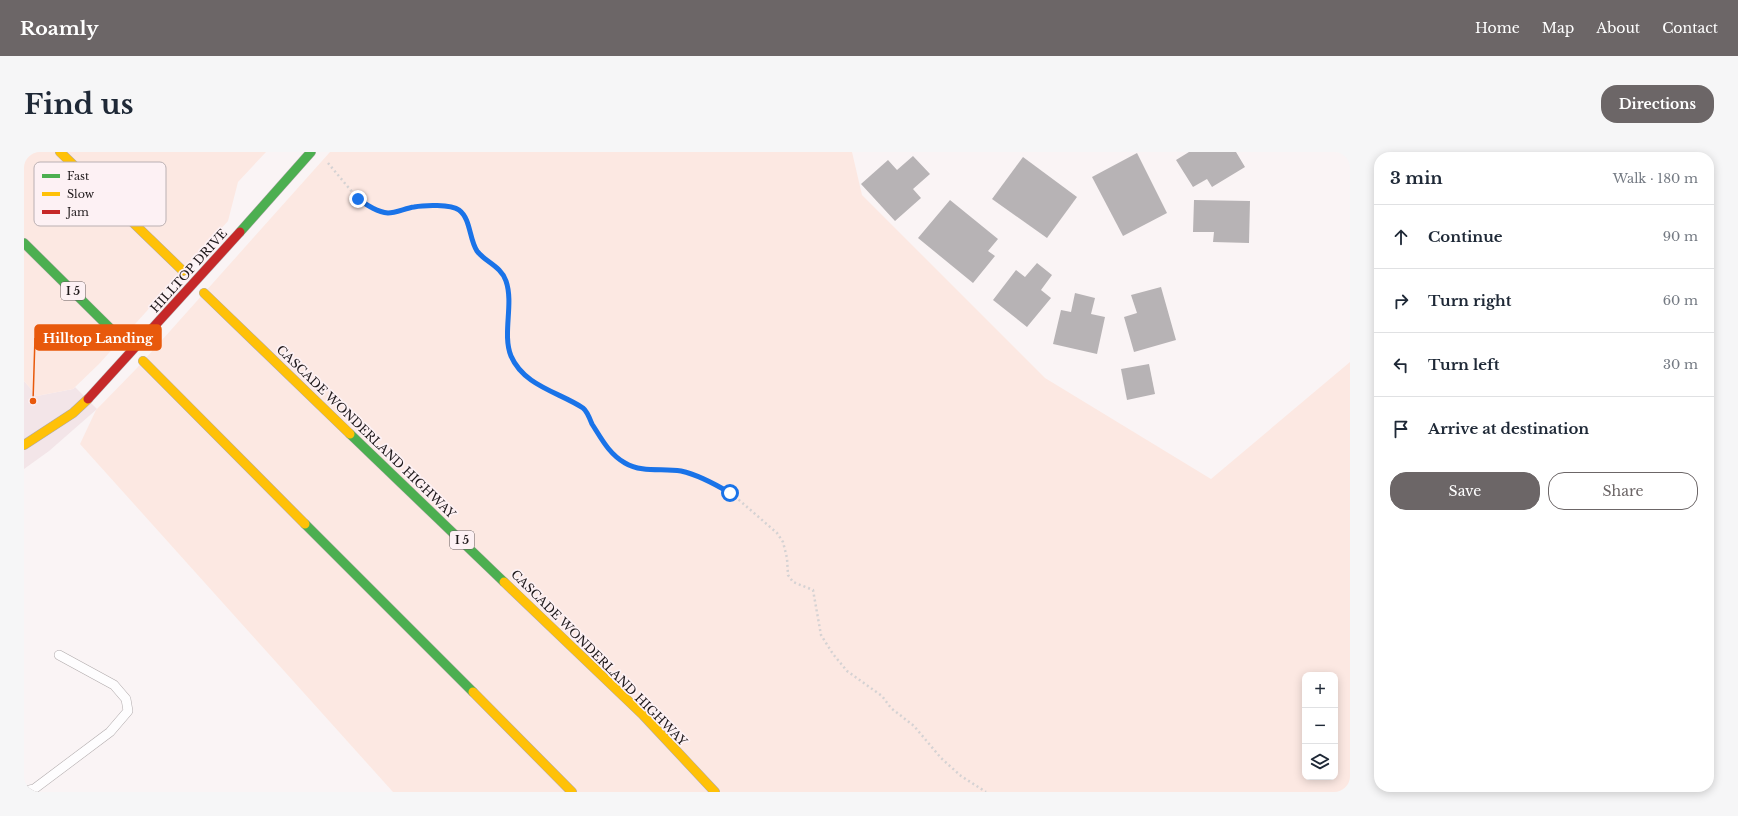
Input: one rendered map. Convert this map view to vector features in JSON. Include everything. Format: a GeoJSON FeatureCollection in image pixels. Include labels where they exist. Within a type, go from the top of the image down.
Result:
{"type":"FeatureCollection","features":[{"type":"Feature","properties":{"kind":"main road"},"geometry":{"type":"LineString","coordinates":[[60,152],[70,162]]}},
{"type":"Feature","properties":{"kind":"main road","name":"HILLTOP DRIVE"},"geometry":{"type":"LineString","coordinates":[[24,445],[73,413],[88,399],[311,152]]}},
{"type":"Feature","properties":{"kind":"main road"},"geometry":{"type":"LineString","coordinates":[[136,226],[182,271]]}},
{"type":"Feature","properties":{"kind":"main road","name":"I 5"},"geometry":{"type":"LineString","coordinates":[[24,243],[121,339]]}},
{"type":"Feature","properties":{"kind":"main road","name":"CASCADE WONDERLAND HIGHWAY"},"geometry":{"type":"LineString","coordinates":[[204,293],[643,714],[714,792]]}},
{"type":"Feature","properties":{"kind":"main road"},"geometry":{"type":"LineString","coordinates":[[143,361],[572,792]]}},
{"type":"Feature","properties":{"kind":"lane"},"geometry":{"type":"LineString","coordinates":[[24,791],[34,789],[110,732],[128,711],[126,700],[114,685],[59,654]]}},
{"type":"Feature","properties":{"kind":"path"},"geometry":{"type":"LineString","coordinates":[[324,158],[358,199],[372,209],[388,213],[415,207],[442,206],[458,208],[464,215],[477,251],[498,268],[506,280],[509,301],[508,345],[511,356],[519,369],[532,381],[584,409],[603,442],[614,455],[625,464],[645,470],[681,471],[703,478],[730,493],[777,533],[783,542],[788,575],[793,582],[813,590],[821,635],[833,654],[847,671],[882,696],[891,708],[914,726],[941,758],[962,776],[986,792]]}},
{"type":"Feature","properties":{"kind":"shaded area"},"geometry":{"type":"Polygon","coordinates":[[[24,152],[266,152],[238,182],[228,221],[99,364],[73,389],[37,396],[24,381],[24,152]]]}},
{"type":"Feature","properties":{"kind":"shaded area"},"geometry":{"type":"Polygon","coordinates":[[[330,152],[852,152],[862,195],[1045,378],[1211,479],[1350,362],[1350,792],[393,792],[80,444],[96,410],[137,368],[330,152]]]}},
{"type":"Feature","properties":{"kind":"shaded area"},"geometry":{"type":"Polygon","coordinates":[[[24,381],[37,396],[73,389],[75,387],[97,409],[49,451],[24,469],[24,381]]]}},
{"type":"Feature","properties":{"kind":"building"},"geometry":{"type":"Polygon","coordinates":[[[1189,152],[1236,152],[1245,167],[1212,187],[1207,179],[1193,187],[1176,160],[1189,152]]]}},
{"type":"Feature","properties":{"kind":"building"},"geometry":{"type":"Polygon","coordinates":[[[1137,153],[1167,213],[1123,236],[1092,177],[1137,153]]]}},
{"type":"Feature","properties":{"kind":"building"},"geometry":{"type":"Polygon","coordinates":[[[913,156],[930,174],[913,189],[921,198],[895,221],[861,184],[888,160],[897,170],[913,156]]]}},
{"type":"Feature","properties":{"kind":"building"},"geometry":{"type":"Polygon","coordinates":[[[1023,157],[1077,197],[1047,238],[992,199],[1023,157]]]}},
{"type":"Feature","properties":{"kind":"building"},"geometry":{"type":"Polygon","coordinates":[[[950,200],[998,239],[988,251],[995,256],[973,283],[918,238],[950,200]]]}},
{"type":"Feature","properties":{"kind":"building"},"geometry":{"type":"Polygon","coordinates":[[[1194,200],[1250,201],[1249,243],[1213,242],[1214,232],[1193,232],[1194,200]]]}},
{"type":"Feature","properties":{"kind":"building"},"geometry":{"type":"Polygon","coordinates":[[[1037,263],[1052,275],[1041,290],[1051,298],[1027,327],[993,300],[1016,270],[1025,277],[1037,263]]]}},
{"type":"Feature","properties":{"kind":"building"},"geometry":{"type":"Polygon","coordinates":[[[1161,287],[1176,340],[1134,352],[1124,317],[1137,313],[1131,295],[1161,287]]]}},
{"type":"Feature","properties":{"kind":"building"},"geometry":{"type":"Polygon","coordinates":[[[1075,293],[1095,298],[1091,314],[1105,317],[1097,354],[1053,344],[1061,310],[1071,312],[1075,293]]]}},
{"type":"Feature","properties":{"kind":"building"},"geometry":{"type":"Polygon","coordinates":[[[1149,364],[1155,394],[1127,400],[1121,369],[1149,364]]]}},
{"type":"Feature","properties":{"kind":"traffic: fast"},"geometry":{"type":"LineString","coordinates":[[240,232],[311,152]]}},
{"type":"Feature","properties":{"kind":"traffic: fast"},"geometry":{"type":"LineString","coordinates":[[24,243],[121,339]]}},
{"type":"Feature","properties":{"kind":"traffic: fast"},"geometry":{"type":"LineString","coordinates":[[350,434],[504,582]]}},
{"type":"Feature","properties":{"kind":"traffic: fast"},"geometry":{"type":"LineString","coordinates":[[305,524],[473,692]]}},
{"type":"Feature","properties":{"kind":"traffic: slow"},"geometry":{"type":"LineString","coordinates":[[60,152],[70,162]]}},
{"type":"Feature","properties":{"kind":"traffic: slow"},"geometry":{"type":"LineString","coordinates":[[136,226],[183,271]]}},
{"type":"Feature","properties":{"kind":"traffic: slow"},"geometry":{"type":"LineString","coordinates":[[204,293],[350,434]]}},
{"type":"Feature","properties":{"kind":"traffic: slow"},"geometry":{"type":"LineString","coordinates":[[143,361],[305,524]]}},
{"type":"Feature","properties":{"kind":"traffic: slow"},"geometry":{"type":"LineString","coordinates":[[24,445],[73,413],[88,399]]}},
{"type":"Feature","properties":{"kind":"traffic: slow"},"geometry":{"type":"LineString","coordinates":[[504,582],[643,715],[715,792]]}},
{"type":"Feature","properties":{"kind":"traffic: slow"},"geometry":{"type":"LineString","coordinates":[[473,692],[572,792]]}},
{"type":"Feature","properties":{"kind":"traffic: jam"},"geometry":{"type":"LineString","coordinates":[[88,399],[240,232]]}},
{"type":"Feature","properties":{"kind":"place","name":"Hilltop Landing"},"geometry":{"type":"Point","coordinates":[33,401]}},
{"type":"Feature","properties":{"kind":"route"},"geometry":{"type":"LineString","coordinates":[[358,199],[372,209],[388,213],[415,207],[442,206],[458,208],[464,215],[477,251],[498,268],[506,280],[509,301],[508,345],[511,356],[519,369],[532,381],[555,395],[584,409],[603,442],[614,455],[625,464],[645,470],[681,471],[703,478],[730,493]]}}]}
